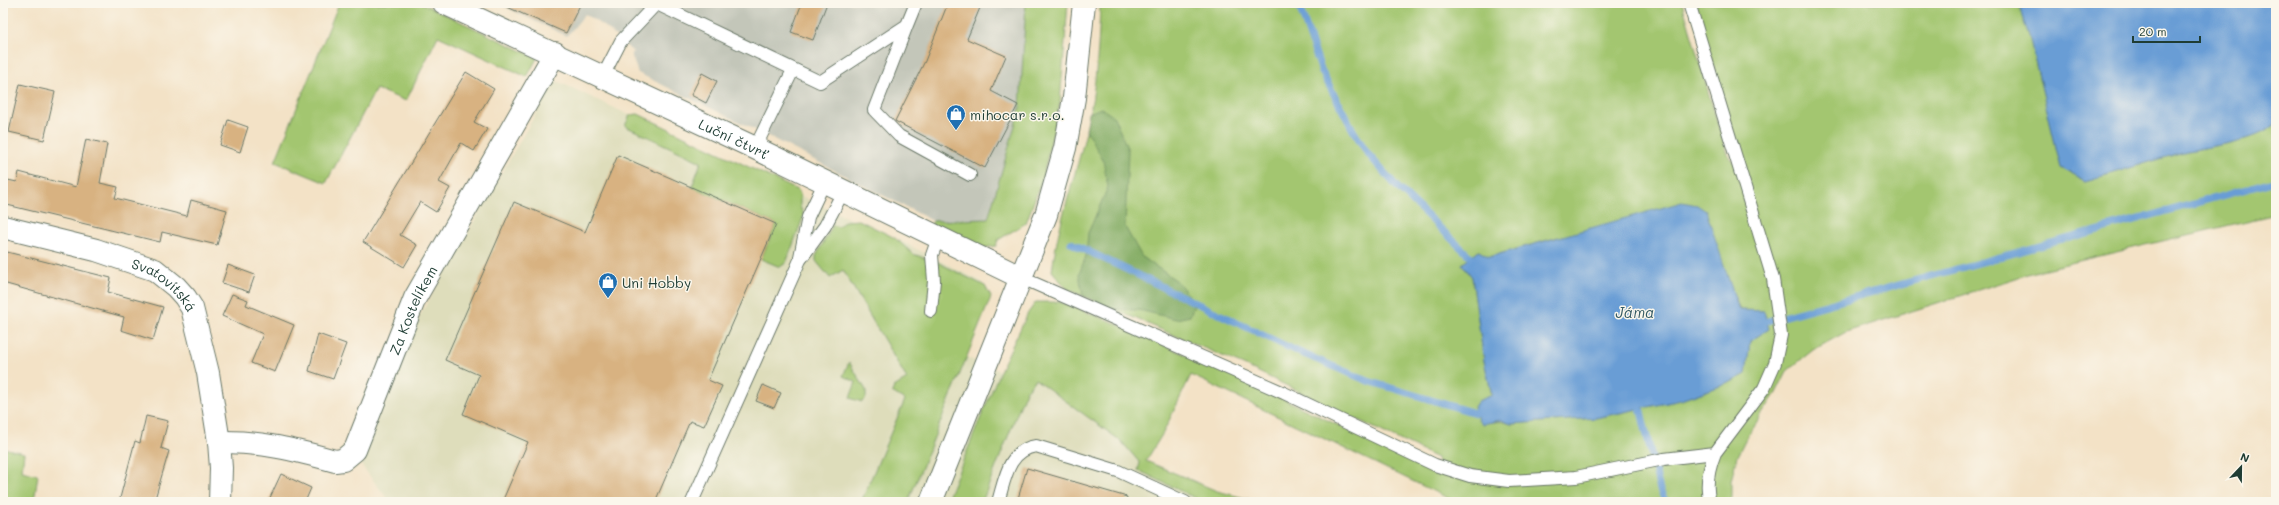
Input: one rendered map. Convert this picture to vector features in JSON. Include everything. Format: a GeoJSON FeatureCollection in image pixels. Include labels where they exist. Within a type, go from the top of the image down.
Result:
{"type":"FeatureCollection","features":[{"type":"Feature","properties":{"kind":"street","name":"Luční čtvrť"},"geometry":{"type":"LineString","coordinates":[[444,3],[555,53],[1022,278]]}},
{"type":"Feature","properties":{"kind":"street"},"geometry":{"type":"LineString","coordinates":[[931,502],[1046,215],[1065,148],[1075,91],[1084,3]]}},
{"type":"Feature","properties":{"kind":"street","name":"Za Kostelíkem"},"geometry":{"type":"LineString","coordinates":[[219,442],[246,441],[274,445],[335,460],[343,460],[355,450],[415,298],[555,53]]}},
{"type":"Feature","properties":{"kind":"street","name":"Svatovítská"},"geometry":{"type":"LineString","coordinates":[[3,227],[126,259],[155,270],[176,286],[192,308],[202,344],[219,442],[221,468],[220,502]]}},
{"type":"Feature","properties":{"kind":"lane"},"geometry":{"type":"LineString","coordinates":[[916,3],[874,110],[899,136],[970,175]]}},
{"type":"Feature","properties":{"kind":"lane"},"geometry":{"type":"LineString","coordinates":[[1689,3],[1773,279],[1780,332],[1775,363],[1764,388],[1715,453],[1710,465],[1708,480],[1710,502]]}},
{"type":"Feature","properties":{"kind":"lane"},"geometry":{"type":"LineString","coordinates":[[603,76],[621,41],[657,4],[820,82],[907,25]]}},
{"type":"Feature","properties":{"kind":"lane"},"geometry":{"type":"LineString","coordinates":[[754,148],[793,70]]}},
{"type":"Feature","properties":{"kind":"lane"},"geometry":{"type":"LineString","coordinates":[[800,260],[808,217],[833,187]]}},
{"type":"Feature","properties":{"kind":"lane"},"geometry":{"type":"LineString","coordinates":[[692,502],[800,260],[825,226],[833,187]]}},
{"type":"Feature","properties":{"kind":"lane"},"geometry":{"type":"LineString","coordinates":[[931,311],[934,280],[932,255],[938,238]]}},
{"type":"Feature","properties":{"kind":"lane"},"geometry":{"type":"LineString","coordinates":[[1022,278],[1284,393],[1435,465],[1463,474],[1509,481],[1576,477],[1664,459],[1715,453]]}},
{"type":"Feature","properties":{"kind":"lane"},"geometry":{"type":"LineString","coordinates":[[998,502],[1010,464],[1019,452],[1036,446],[1118,471],[1185,502]]}},
{"type":"Feature","properties":{"kind":"shaded area"},"geometry":{"type":"Polygon","coordinates":[[[496,3],[1026,3],[1025,62],[1020,108],[988,219],[933,221],[762,133],[638,73],[631,54],[633,52],[609,30],[585,14],[567,36],[496,3]]]}},
{"type":"Feature","properties":{"kind":"shaded area"},"geometry":{"type":"Polygon","coordinates":[[[555,80],[852,220],[859,220],[982,282],[958,354],[1000,371],[1026,391],[1035,379],[1121,441],[1139,461],[1214,502],[390,502],[358,461],[407,338],[555,80]]]}},
{"type":"Feature","properties":{"kind":"green space"},"geometry":{"type":"Polygon","coordinates":[[[339,3],[421,3],[537,58],[527,77],[438,36],[406,101],[376,89],[326,183],[275,162],[339,3]]]}},
{"type":"Feature","properties":{"kind":"green space"},"geometry":{"type":"Polygon","coordinates":[[[1026,3],[1068,3],[1060,103],[1042,180],[1026,223],[998,240],[996,246],[983,248],[931,225],[933,221],[988,219],[1020,108],[1026,3]]]}},
{"type":"Feature","properties":{"kind":"green space"},"geometry":{"type":"Polygon","coordinates":[[[1100,3],[1682,3],[1729,157],[1748,178],[1720,91],[1696,3],[2018,3],[2030,40],[2061,168],[2085,181],[2184,152],[2245,139],[2267,130],[2276,123],[2276,214],[2041,270],[1846,332],[1813,350],[1787,371],[1776,393],[1746,438],[1737,456],[1731,481],[1731,502],[1456,502],[1191,375],[1163,433],[1146,461],[1217,491],[1260,502],[1203,502],[1138,470],[1140,463],[1121,441],[1035,379],[1026,391],[982,502],[946,502],[1000,371],[1028,313],[1036,302],[1060,302],[1110,321],[1271,393],[1440,474],[1437,458],[1248,367],[1067,289],[1052,271],[1058,234],[1083,146],[1093,97],[1098,50],[1100,3]],[[1558,237],[1488,257],[1479,251],[1462,264],[1472,277],[1484,361],[1492,396],[1478,401],[1474,407],[1478,420],[1483,422],[1506,422],[1511,424],[1596,418],[1681,400],[1729,383],[1746,374],[1750,341],[1769,329],[1764,311],[1740,310],[1731,288],[1558,237]]]}},
{"type":"Feature","properties":{"kind":"green space"},"geometry":{"type":"Polygon","coordinates":[[[1101,108],[1114,117],[1128,150],[1125,227],[1142,257],[1177,281],[1195,303],[1190,316],[1176,319],[1139,310],[1112,309],[1083,296],[1079,274],[1086,256],[1088,233],[1108,187],[1103,160],[1086,130],[1089,113],[1101,108]]]}},
{"type":"Feature","properties":{"kind":"green space"},"geometry":{"type":"Polygon","coordinates":[[[638,114],[797,190],[800,194],[800,207],[804,215],[786,263],[780,267],[761,259],[776,224],[692,187],[701,162],[625,126],[630,115],[638,114]]]}},
{"type":"Feature","properties":{"kind":"green space"},"geometry":{"type":"Polygon","coordinates":[[[859,220],[895,238],[913,254],[939,263],[985,286],[991,297],[908,502],[861,502],[905,400],[892,392],[894,387],[907,379],[843,270],[830,278],[816,261],[816,256],[833,225],[838,227],[845,221],[859,220]]]}},
{"type":"Feature","properties":{"kind":"green space"},"geometry":{"type":"Polygon","coordinates":[[[849,362],[866,390],[866,398],[862,402],[850,398],[856,382],[843,376],[849,362]]]}},
{"type":"Feature","properties":{"kind":"green space"},"geometry":{"type":"Polygon","coordinates":[[[3,448],[24,453],[22,471],[38,475],[34,502],[3,502],[3,448]]]}},
{"type":"Feature","properties":{"kind":"water"},"geometry":{"type":"Polygon","coordinates":[[[2018,3],[2276,3],[2276,123],[2267,130],[2245,139],[2184,152],[2085,181],[2061,168],[2030,40],[2018,3]]]}},
{"type":"Feature","properties":{"kind":"water","name":"Jáma"},"geometry":{"type":"Polygon","coordinates":[[[1682,202],[1697,205],[1706,211],[1739,310],[1764,311],[1769,329],[1750,341],[1746,374],[1729,383],[1681,400],[1596,418],[1511,424],[1501,420],[1483,424],[1478,420],[1474,407],[1478,401],[1492,395],[1484,361],[1472,277],[1462,264],[1479,251],[1489,257],[1682,202]]]}},
{"type":"Feature","properties":{"kind":"building"},"geometry":{"type":"Polygon","coordinates":[[[498,3],[581,3],[566,33],[498,3]]]}},
{"type":"Feature","properties":{"kind":"building"},"geometry":{"type":"Polygon","coordinates":[[[802,3],[827,3],[813,40],[791,32],[802,3]]]}},
{"type":"Feature","properties":{"kind":"building"},"geometry":{"type":"Polygon","coordinates":[[[948,3],[982,3],[967,39],[1006,56],[991,91],[1018,105],[985,168],[895,121],[925,61],[948,3]]]}},
{"type":"Feature","properties":{"kind":"building"},"geometry":{"type":"Polygon","coordinates":[[[466,72],[494,89],[474,122],[487,129],[474,151],[461,143],[439,182],[450,188],[436,212],[420,202],[400,235],[417,245],[404,267],[363,242],[466,72]]]}},
{"type":"Feature","properties":{"kind":"building"},"geometry":{"type":"Polygon","coordinates":[[[702,73],[717,81],[706,103],[691,95],[702,73]]]}},
{"type":"Feature","properties":{"kind":"building"},"geometry":{"type":"Polygon","coordinates":[[[20,84],[55,92],[44,140],[9,132],[20,84]]]}},
{"type":"Feature","properties":{"kind":"building"},"geometry":{"type":"Polygon","coordinates":[[[228,120],[248,127],[240,152],[220,145],[228,120]]]}},
{"type":"Feature","properties":{"kind":"building"},"geometry":{"type":"Polygon","coordinates":[[[86,139],[107,144],[100,183],[118,187],[115,198],[187,216],[191,200],[227,210],[217,245],[162,232],[160,242],[3,204],[3,179],[17,182],[19,172],[76,187],[86,139]]]}},
{"type":"Feature","properties":{"kind":"building","name":"Uni Hobby"},"geometry":{"type":"Polygon","coordinates":[[[618,155],[776,224],[708,380],[722,386],[704,426],[690,421],[655,502],[502,502],[528,442],[463,414],[479,375],[445,360],[514,202],[585,232],[618,155]]]}},
{"type":"Feature","properties":{"kind":"building"},"geometry":{"type":"Polygon","coordinates":[[[3,251],[111,278],[108,292],[163,307],[153,340],[121,330],[124,317],[3,283],[3,251]]]}},
{"type":"Feature","properties":{"kind":"building"},"geometry":{"type":"Polygon","coordinates":[[[228,265],[255,275],[249,292],[222,283],[228,265]]]}},
{"type":"Feature","properties":{"kind":"building"},"geometry":{"type":"Polygon","coordinates":[[[232,294],[248,300],[246,305],[294,325],[275,372],[251,363],[263,334],[222,316],[232,294]]]}},
{"type":"Feature","properties":{"kind":"building"},"geometry":{"type":"Polygon","coordinates":[[[318,334],[346,344],[333,379],[309,371],[318,334]]]}},
{"type":"Feature","properties":{"kind":"building"},"geometry":{"type":"Polygon","coordinates":[[[763,385],[781,393],[774,408],[756,401],[763,385]]]}},
{"type":"Feature","properties":{"kind":"building"},"geometry":{"type":"Polygon","coordinates":[[[146,416],[168,421],[161,448],[169,451],[154,502],[119,502],[135,441],[140,443],[146,416]]]}},
{"type":"Feature","properties":{"kind":"building"},"geometry":{"type":"Polygon","coordinates":[[[1027,468],[1127,497],[1126,502],[1017,502],[1027,468]]]}},
{"type":"Feature","properties":{"kind":"building"},"geometry":{"type":"Polygon","coordinates":[[[281,474],[311,488],[305,502],[268,502],[281,474]]]}},
{"type":"Feature","properties":{"kind":"waterway"},"geometry":{"type":"LineString","coordinates":[[1298,3],[1322,72],[1353,130],[1368,154],[1398,188],[1477,263]]}},
{"type":"Feature","properties":{"kind":"waterway"},"geometry":{"type":"LineString","coordinates":[[1757,324],[2276,181]]}},
{"type":"Feature","properties":{"kind":"waterway"},"geometry":{"type":"LineString","coordinates":[[1071,243],[1294,350],[1368,381],[1475,413],[1483,411]]}},
{"type":"Feature","properties":{"kind":"waterway"},"geometry":{"type":"LineString","coordinates":[[1638,399],[1660,490],[1666,502]]}},
{"type":"Feature","properties":{"kind":"place","name":"mihocar s.r.o."},"geometry":{"type":"Point","coordinates":[956,131]}},
{"type":"Feature","properties":{"kind":"place","name":"Uni Hobby"},"geometry":{"type":"Point","coordinates":[608,299]}}]}
